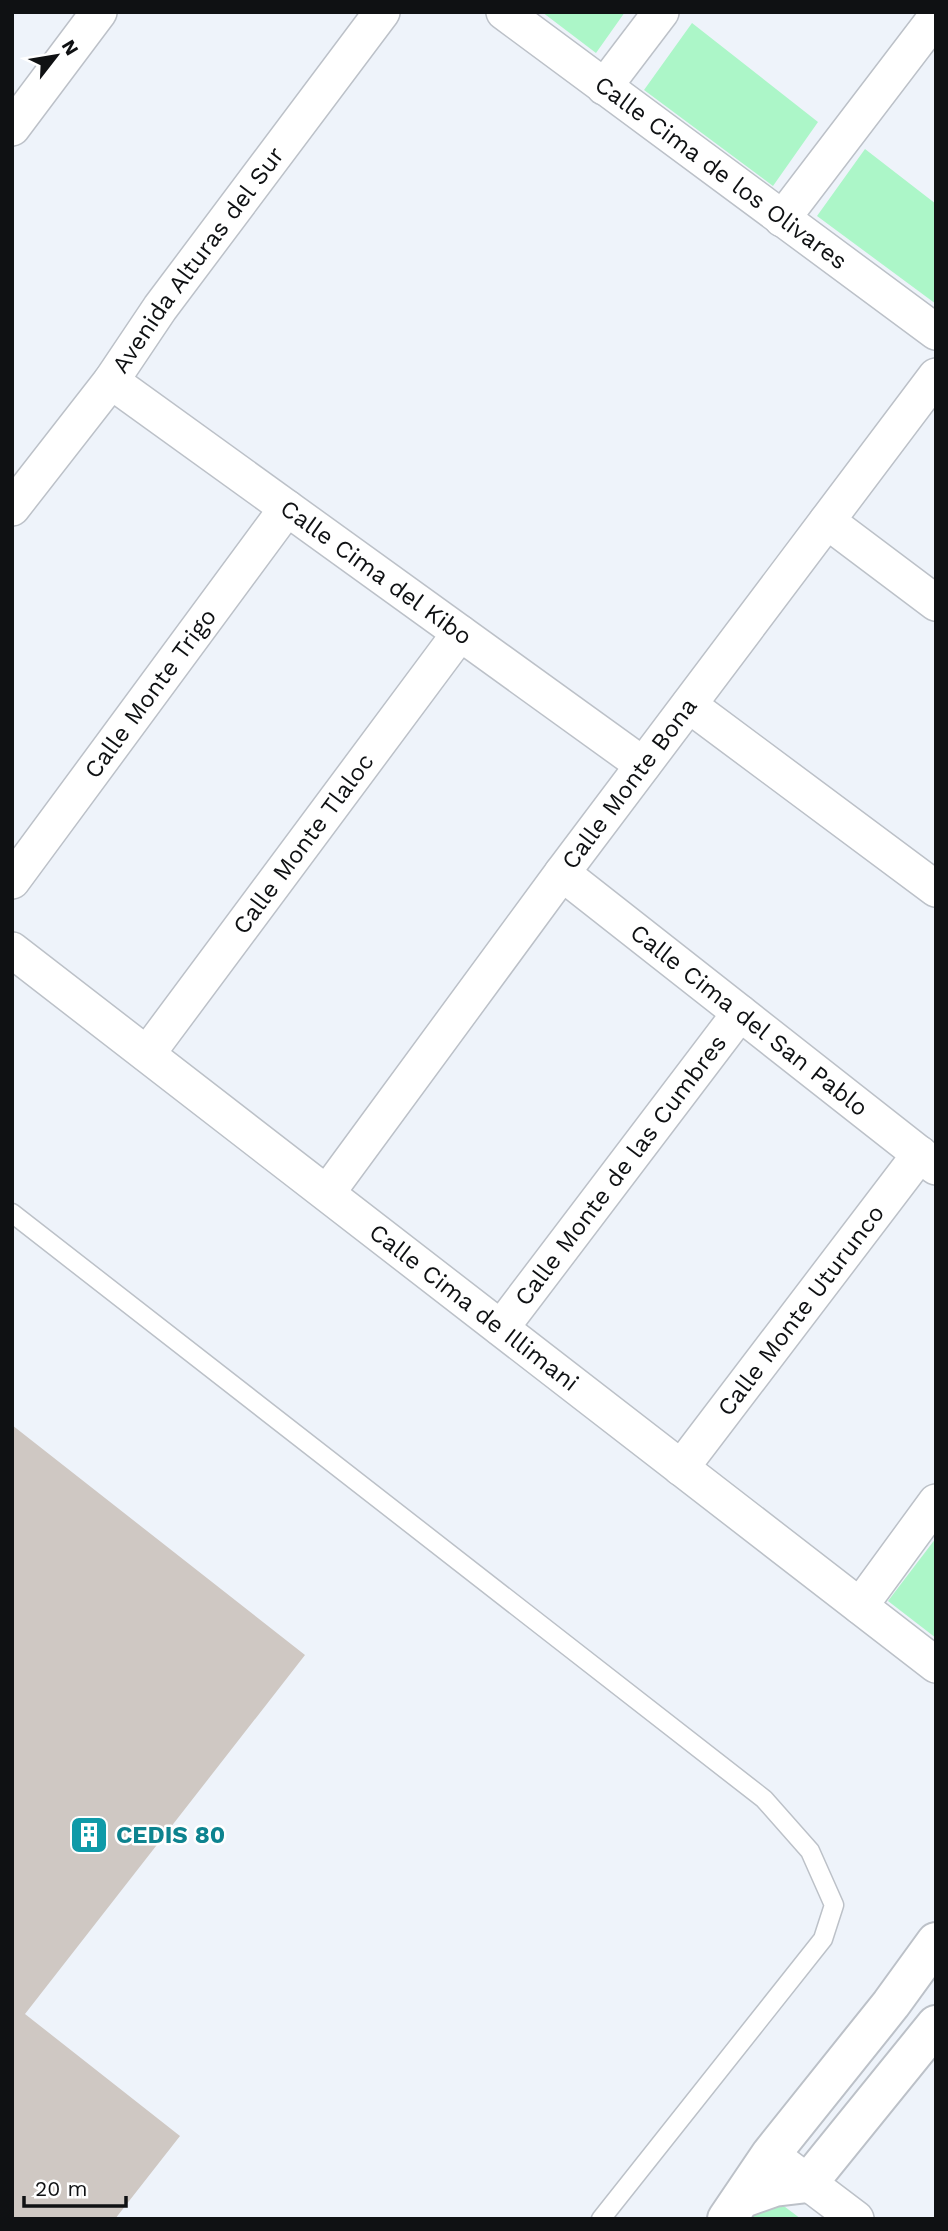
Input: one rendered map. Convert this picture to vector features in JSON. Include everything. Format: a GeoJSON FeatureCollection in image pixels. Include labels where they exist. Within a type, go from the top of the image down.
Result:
{"type":"FeatureCollection","features":[{"type":"Feature","properties":{"kind":"street"},"geometry":{"type":"LineString","coordinates":[[12,128],[100,12]]}},
{"type":"Feature","properties":{"kind":"street","name":"Avenida Alturas del Sur"},"geometry":{"type":"LineString","coordinates":[[12,508],[111,381],[160,307],[382,12]]}},
{"type":"Feature","properties":{"kind":"street","name":"Calle Cima de los Olivares"},"geometry":{"type":"LineString","coordinates":[[504,12],[936,332]]}},
{"type":"Feature","properties":{"kind":"street"},"geometry":{"type":"LineString","coordinates":[[604,87],[661,12]]}},
{"type":"Feature","properties":{"kind":"street"},"geometry":{"type":"LineString","coordinates":[[782,219],[936,17]]}},
{"type":"Feature","properties":{"kind":"street","name":"Calle Monte Bona"},"geometry":{"type":"LineString","coordinates":[[327,1194],[562,873],[936,376]]}},
{"type":"Feature","properties":{"kind":"street","name":"Calle Cima del Kibo"},"geometry":{"type":"LineString","coordinates":[[111,381],[643,765]]}},
{"type":"Feature","properties":{"kind":"street","name":"Calle Monte Trigo"},"geometry":{"type":"LineString","coordinates":[[12,881],[287,508]]}},
{"type":"Feature","properties":{"kind":"street"},"geometry":{"type":"LineString","coordinates":[[827,521],[936,603]]}},
{"type":"Feature","properties":{"kind":"street","name":"Calle Monte Tlaloc"},"geometry":{"type":"LineString","coordinates":[[147,1054],[460,633]]}},
{"type":"Feature","properties":{"kind":"street"},"geometry":{"type":"LineString","coordinates":[[689,705],[936,889]]}},
{"type":"Feature","properties":{"kind":"street","name":"Calle Cima del San Pablo"},"geometry":{"type":"LineString","coordinates":[[562,873],[928,1161]]}},
{"type":"Feature","properties":{"kind":"street","name":"Calle Cima de Illimani"},"geometry":{"type":"LineString","coordinates":[[12,950],[936,1665]]}},
{"type":"Feature","properties":{"kind":"street","name":"Calle Monte de las Cumbres"},"geometry":{"type":"LineString","coordinates":[[501,1328],[740,1013]]}},
{"type":"Feature","properties":{"kind":"street","name":"Calle Monte Uturunco"},"geometry":{"type":"LineString","coordinates":[[681,1468],[928,1161]]}},
{"type":"Feature","properties":{"kind":"street"},"geometry":{"type":"LineString","coordinates":[[860,1606],[936,1502]]}},
{"type":"Feature","properties":{"kind":"street"},"geometry":{"type":"LineString","coordinates":[[735,2208],[771,2154],[891,2004],[936,1942]]}},
{"type":"Feature","properties":{"kind":"street"},"geometry":{"type":"LineString","coordinates":[[735,2208],[774,2187],[808,2183],[936,2025]]}},
{"type":"Feature","properties":{"kind":"street"},"geometry":{"type":"LineString","coordinates":[[771,2154],[856,2219]]}},
{"type":"Feature","properties":{"kind":"lane"},"geometry":{"type":"LineString","coordinates":[[12,1213],[764,1799],[810,1851],[834,1905],[823,1939],[601,2219]]}},
{"type":"Feature","properties":{"kind":"green space"},"geometry":{"type":"Polygon","coordinates":[[[542,12],[625,12],[596,53],[542,12]]]}},
{"type":"Feature","properties":{"kind":"green space"},"geometry":{"type":"Polygon","coordinates":[[[692,23],[818,122],[773,186],[644,90],[692,23]]]}},
{"type":"Feature","properties":{"kind":"green space"},"geometry":{"type":"Polygon","coordinates":[[[865,149],[936,204],[936,304],[817,216],[865,149]]]}},
{"type":"Feature","properties":{"kind":"green space"},"geometry":{"type":"Polygon","coordinates":[[[936,1538],[936,1638],[888,1601],[936,1538]]]}},
{"type":"Feature","properties":{"kind":"green space"},"geometry":{"type":"Polygon","coordinates":[[[744,2176],[801,2219],[708,2219],[744,2176]]]}},
{"type":"Feature","properties":{"kind":"building","name":"CEDIS 80"},"geometry":{"type":"Polygon","coordinates":[[[12,1425],[305,1655],[25,2014],[180,2136],[115,2219],[12,2219],[12,1425]]]}},
{"type":"Feature","properties":{"kind":"place","name":"CEDIS 80"},"geometry":{"type":"Point","coordinates":[89,1835]}}]}
